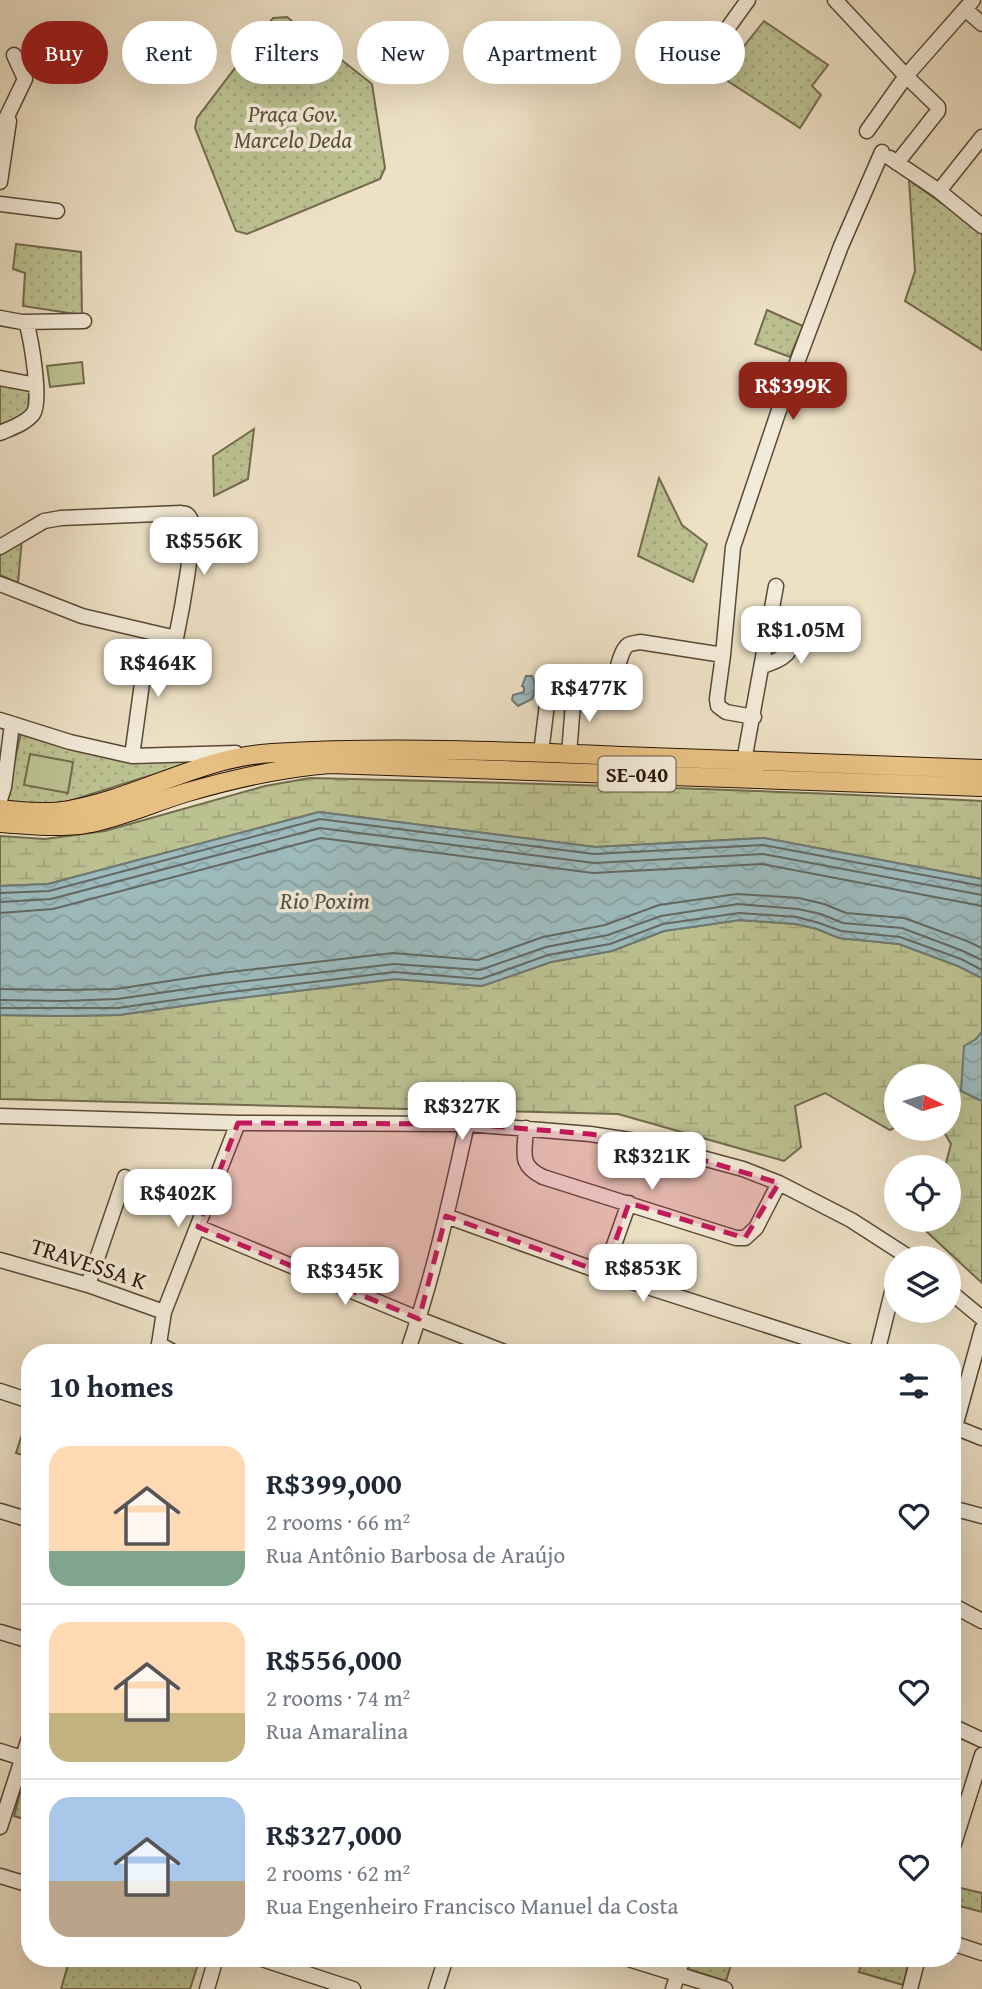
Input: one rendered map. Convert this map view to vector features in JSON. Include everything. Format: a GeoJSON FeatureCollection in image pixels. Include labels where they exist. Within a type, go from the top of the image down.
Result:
{"type":"FeatureCollection","features":[{"type":"Feature","properties":{"kind":"main road","name":"SE-040"},"geometry":{"type":"LineString","coordinates":[[0,809],[40,813],[68,810],[100,803],[201,768],[255,754],[314,750],[541,753],[982,769]]}},
{"type":"Feature","properties":{"kind":"main road","name":"SE-040"},"geometry":{"type":"LineString","coordinates":[[0,824],[85,824],[187,792],[257,774],[291,767],[330,764],[982,787]]}},
{"type":"Feature","properties":{"kind":"street"},"geometry":{"type":"LineString","coordinates":[[733,21],[748,0]]}},
{"type":"Feature","properties":{"kind":"street"},"geometry":{"type":"LineString","coordinates":[[835,0],[938,107],[938,111],[897,163]]}},
{"type":"Feature","properties":{"kind":"street"},"geometry":{"type":"LineString","coordinates":[[846,12],[856,0]]}},
{"type":"Feature","properties":{"kind":"street"},"geometry":{"type":"LineString","coordinates":[[867,131],[906,76],[969,5],[982,24]]}},
{"type":"Feature","properties":{"kind":"street"},"geometry":{"type":"LineString","coordinates":[[0,131],[26,79],[14,55]]}},
{"type":"Feature","properties":{"kind":"street"},"geometry":{"type":"LineString","coordinates":[[0,182],[10,113]]}},
{"type":"Feature","properties":{"kind":"street"},"geometry":{"type":"LineString","coordinates":[[939,191],[982,136]]}},
{"type":"Feature","properties":{"kind":"street"},"geometry":{"type":"LineString","coordinates":[[754,716],[726,712],[718,706],[717,699],[733,547],[778,413],[878,150],[939,191],[982,226]]}},
{"type":"Feature","properties":{"kind":"street"},"geometry":{"type":"LineString","coordinates":[[0,204],[57,211]]}},
{"type":"Feature","properties":{"kind":"street"},"geometry":{"type":"LineString","coordinates":[[0,318],[26,322],[84,321]]}},
{"type":"Feature","properties":{"kind":"street"},"geometry":{"type":"LineString","coordinates":[[0,433],[32,416],[37,404],[26,322]]}},
{"type":"Feature","properties":{"kind":"street"},"geometry":{"type":"LineString","coordinates":[[0,378],[36,386]]}},
{"type":"Feature","properties":{"kind":"street"},"geometry":{"type":"LineString","coordinates":[[0,547],[44,521],[61,518],[186,514],[190,517],[191,531],[186,589],[176,638]]}},
{"type":"Feature","properties":{"kind":"street"},"geometry":{"type":"LineString","coordinates":[[0,584],[82,616],[176,638]]}},
{"type":"Feature","properties":{"kind":"street"},"geometry":{"type":"LineString","coordinates":[[744,761],[776,586]]}},
{"type":"Feature","properties":{"kind":"street"},"geometry":{"type":"LineString","coordinates":[[762,666],[785,657],[798,627]]}},
{"type":"Feature","properties":{"kind":"street"},"geometry":{"type":"LineString","coordinates":[[132,756],[146,654],[145,632]]}},
{"type":"Feature","properties":{"kind":"street"},"geometry":{"type":"LineString","coordinates":[[146,654],[176,638]]}},
{"type":"Feature","properties":{"kind":"street"},"geometry":{"type":"LineString","coordinates":[[613,686],[623,651],[633,643],[723,655]]}},
{"type":"Feature","properties":{"kind":"street"},"geometry":{"type":"LineString","coordinates":[[541,753],[550,688],[575,691],[569,754]]}},
{"type":"Feature","properties":{"kind":"street"},"geometry":{"type":"LineString","coordinates":[[0,800],[5,779],[6,722],[69,742],[132,756],[255,754]]}},
{"type":"Feature","properties":{"kind":"street"},"geometry":{"type":"LineString","coordinates":[[0,1116],[238,1123],[467,1124],[590,1134],[643,1142],[779,1182],[851,1220],[889,1246]]}},
{"type":"Feature","properties":{"kind":"street"},"geometry":{"type":"LineString","coordinates":[[159,1344],[164,1311],[238,1123]]}},
{"type":"Feature","properties":{"kind":"street"},"geometry":{"type":"LineString","coordinates":[[410,1344],[446,1216],[467,1124]]}},
{"type":"Feature","properties":{"kind":"street"},"geometry":{"type":"LineString","coordinates":[[526,1128],[525,1160],[526,1166],[533,1172],[736,1238],[745,1238],[757,1228],[779,1182]]}},
{"type":"Feature","properties":{"kind":"street"},"geometry":{"type":"LineString","coordinates":[[88,1284],[125,1177]]}},
{"type":"Feature","properties":{"kind":"street"},"geometry":{"type":"LineString","coordinates":[[604,1273],[629,1203]]}},
{"type":"Feature","properties":{"kind":"street"},"geometry":{"type":"LineString","coordinates":[[446,1216],[604,1273],[825,1344]]}},
{"type":"Feature","properties":{"kind":"street"},"geometry":{"type":"LineString","coordinates":[[198,1227],[483,1344]]}},
{"type":"Feature","properties":{"kind":"street","name":"TRAVESSA K"},"geometry":{"type":"LineString","coordinates":[[0,1260],[88,1284],[164,1311]]}},
{"type":"Feature","properties":{"kind":"street"},"geometry":{"type":"LineString","coordinates":[[961,1301],[982,1318]]}},
{"type":"Feature","properties":{"kind":"street"},"geometry":{"type":"LineString","coordinates":[[879,1344],[884,1323]]}},
{"type":"Feature","properties":{"kind":"street"},"geometry":{"type":"LineString","coordinates":[[961,1402],[982,1329]]}},
{"type":"Feature","properties":{"kind":"street"},"geometry":{"type":"LineString","coordinates":[[0,1391],[21,1398]]}},
{"type":"Feature","properties":{"kind":"street"},"geometry":{"type":"LineString","coordinates":[[961,1430],[982,1438]]}},
{"type":"Feature","properties":{"kind":"street"},"geometry":{"type":"LineString","coordinates":[[961,1510],[982,1516]]}},
{"type":"Feature","properties":{"kind":"street"},"geometry":{"type":"LineString","coordinates":[[0,1511],[21,1517]]}},
{"type":"Feature","properties":{"kind":"street"},"geometry":{"type":"LineString","coordinates":[[961,1610],[982,1621]]}},
{"type":"Feature","properties":{"kind":"street"},"geometry":{"type":"LineString","coordinates":[[0,1632],[21,1639]]}},
{"type":"Feature","properties":{"kind":"street"},"geometry":{"type":"LineString","coordinates":[[961,1730],[982,1740]]}},
{"type":"Feature","properties":{"kind":"street"},"geometry":{"type":"LineString","coordinates":[[0,1751],[21,1757]]}},
{"type":"Feature","properties":{"kind":"street"},"geometry":{"type":"LineString","coordinates":[[961,1822],[982,1755]]}},
{"type":"Feature","properties":{"kind":"street"},"geometry":{"type":"LineString","coordinates":[[0,1827],[21,1772]]}},
{"type":"Feature","properties":{"kind":"street"},"geometry":{"type":"LineString","coordinates":[[0,1876],[21,1882]]}},
{"type":"Feature","properties":{"kind":"street"},"geometry":{"type":"LineString","coordinates":[[961,1946],[982,1952]]}},
{"type":"Feature","properties":{"kind":"street"},"geometry":{"type":"LineString","coordinates":[[207,1989],[213,1967]]}},
{"type":"Feature","properties":{"kind":"street"},"geometry":{"type":"LineString","coordinates":[[286,1967],[353,1989]]}},
{"type":"Feature","properties":{"kind":"street"},"geometry":{"type":"LineString","coordinates":[[436,1989],[443,1967]]}},
{"type":"Feature","properties":{"kind":"street"},"geometry":{"type":"LineString","coordinates":[[653,1967],[724,1989]]}},
{"type":"Feature","properties":{"kind":"street"},"geometry":{"type":"LineString","coordinates":[[673,1989],[680,1967]]}},
{"type":"Feature","properties":{"kind":"street"},"geometry":{"type":"LineString","coordinates":[[910,1989],[916,1967]]}},
{"type":"Feature","properties":{"kind":"highlighted area"},"geometry":{"type":"Polygon","coordinates":[[[238,1123],[467,1124],[590,1134],[643,1142],[779,1183],[745,1238],[629,1203],[604,1273],[446,1216],[419,1319],[198,1227],[238,1123]]]}},
{"type":"Feature","properties":{"kind":"green space","name":"Praça Gov. Marcelo Deda"},"geometry":{"type":"Polygon","coordinates":[[[287,17],[292,21],[271,21],[273,18],[287,17]]]}},
{"type":"Feature","properties":{"kind":"green space"},"geometry":{"type":"Polygon","coordinates":[[[764,21],[828,65],[812,86],[821,95],[800,128],[732,84],[745,84],[745,45],[764,21]]]}},
{"type":"Feature","properties":{"kind":"green space","name":"Praça Gov. Marcelo Deda"},"geometry":{"type":"Polygon","coordinates":[[[343,61],[357,72],[357,84],[372,84],[385,168],[380,179],[247,234],[236,231],[195,128],[197,118],[231,73],[231,84],[343,84],[343,61]]]}},
{"type":"Feature","properties":{"kind":"green space"},"geometry":{"type":"Polygon","coordinates":[[[909,180],[982,232],[982,350],[905,301],[915,271],[909,180]]]}},
{"type":"Feature","properties":{"kind":"green space"},"geometry":{"type":"Polygon","coordinates":[[[16,244],[81,252],[82,315],[23,306],[25,273],[13,269],[16,244]]]}},
{"type":"Feature","properties":{"kind":"green space"},"geometry":{"type":"Polygon","coordinates":[[[767,310],[803,326],[790,357],[755,344],[767,310]]]}},
{"type":"Feature","properties":{"kind":"green space"},"geometry":{"type":"Polygon","coordinates":[[[82,362],[84,383],[50,387],[47,366],[82,362]]]}},
{"type":"Feature","properties":{"kind":"green space"},"geometry":{"type":"Polygon","coordinates":[[[0,382],[35,388],[35,413],[0,428],[0,382]]]}},
{"type":"Feature","properties":{"kind":"green space"},"geometry":{"type":"Polygon","coordinates":[[[254,429],[248,479],[214,496],[213,456],[254,429]]]}},
{"type":"Feature","properties":{"kind":"green space"},"geometry":{"type":"Polygon","coordinates":[[[659,478],[682,525],[707,544],[693,582],[638,556],[659,478]]]}},
{"type":"Feature","properties":{"kind":"green space"},"geometry":{"type":"Polygon","coordinates":[[[22,538],[18,583],[0,575],[0,552],[22,538]]]}},
{"type":"Feature","properties":{"kind":"green space"},"geometry":{"type":"Polygon","coordinates":[[[21,733],[87,751],[215,755],[66,802],[36,805],[5,803],[21,733]]]}},
{"type":"Feature","properties":{"kind":"green space"},"geometry":{"type":"Polygon","coordinates":[[[30,754],[73,762],[68,793],[24,785],[30,754]]]}},
{"type":"Feature","properties":{"kind":"green space"},"geometry":{"type":"Polygon","coordinates":[[[310,778],[646,787],[982,801],[982,879],[764,838],[595,847],[319,812],[48,884],[0,886],[0,836],[45,839],[105,831],[265,786],[310,778]]]}},
{"type":"Feature","properties":{"kind":"green space"},"geometry":{"type":"Polygon","coordinates":[[[740,920],[796,924],[839,938],[899,944],[982,978],[982,1032],[976,1039],[961,1091],[961,1064],[884,1064],[884,1127],[825,1093],[795,1106],[801,1147],[784,1161],[618,1114],[0,1099],[0,1015],[119,1015],[395,979],[482,986],[551,962],[612,951],[664,931],[740,920]]]}},
{"type":"Feature","properties":{"kind":"green space"},"geometry":{"type":"Polygon","coordinates":[[[961,1091],[982,1101],[982,1283],[961,1264],[961,1246],[942,1246],[927,1232],[961,1232],[961,1155],[948,1155],[949,1141],[961,1141],[961,1091]]]}},
{"type":"Feature","properties":{"kind":"green space"},"geometry":{"type":"Polygon","coordinates":[[[21,1437],[21,1454],[16,1453],[21,1437]]]}},
{"type":"Feature","properties":{"kind":"green space"},"geometry":{"type":"Polygon","coordinates":[[[20,1793],[21,1818],[14,1816],[20,1793]]]}},
{"type":"Feature","properties":{"kind":"green space"},"geometry":{"type":"Polygon","coordinates":[[[961,1888],[982,1893],[982,1912],[961,1906],[961,1888]]]}},
{"type":"Feature","properties":{"kind":"green space"},"geometry":{"type":"Polygon","coordinates":[[[67,1967],[197,1967],[190,1989],[61,1989],[67,1967]]]}},
{"type":"Feature","properties":{"kind":"green space"},"geometry":{"type":"Polygon","coordinates":[[[689,1967],[730,1967],[726,1981],[688,1969],[689,1967]]]}},
{"type":"Feature","properties":{"kind":"green space"},"geometry":{"type":"Polygon","coordinates":[[[861,1967],[908,1967],[903,1985],[859,1972],[861,1967]]]}},
{"type":"Feature","properties":{"kind":"water"},"geometry":{"type":"Polygon","coordinates":[[[526,676],[532,676],[534,693],[532,699],[518,706],[512,700],[513,695],[524,692],[522,686],[526,676]]]}},
{"type":"Feature","properties":{"kind":"water","name":"Rio Poxim"},"geometry":{"type":"Polygon","coordinates":[[[319,812],[595,847],[764,838],[982,879],[982,978],[899,944],[839,938],[796,924],[740,920],[664,931],[612,951],[551,962],[482,986],[395,979],[119,1015],[0,1015],[0,886],[48,884],[319,812]]]}},
{"type":"Feature","properties":{"kind":"water"},"geometry":{"type":"Polygon","coordinates":[[[982,1032],[982,1101],[961,1091],[964,1046],[982,1032]]]}}]}
